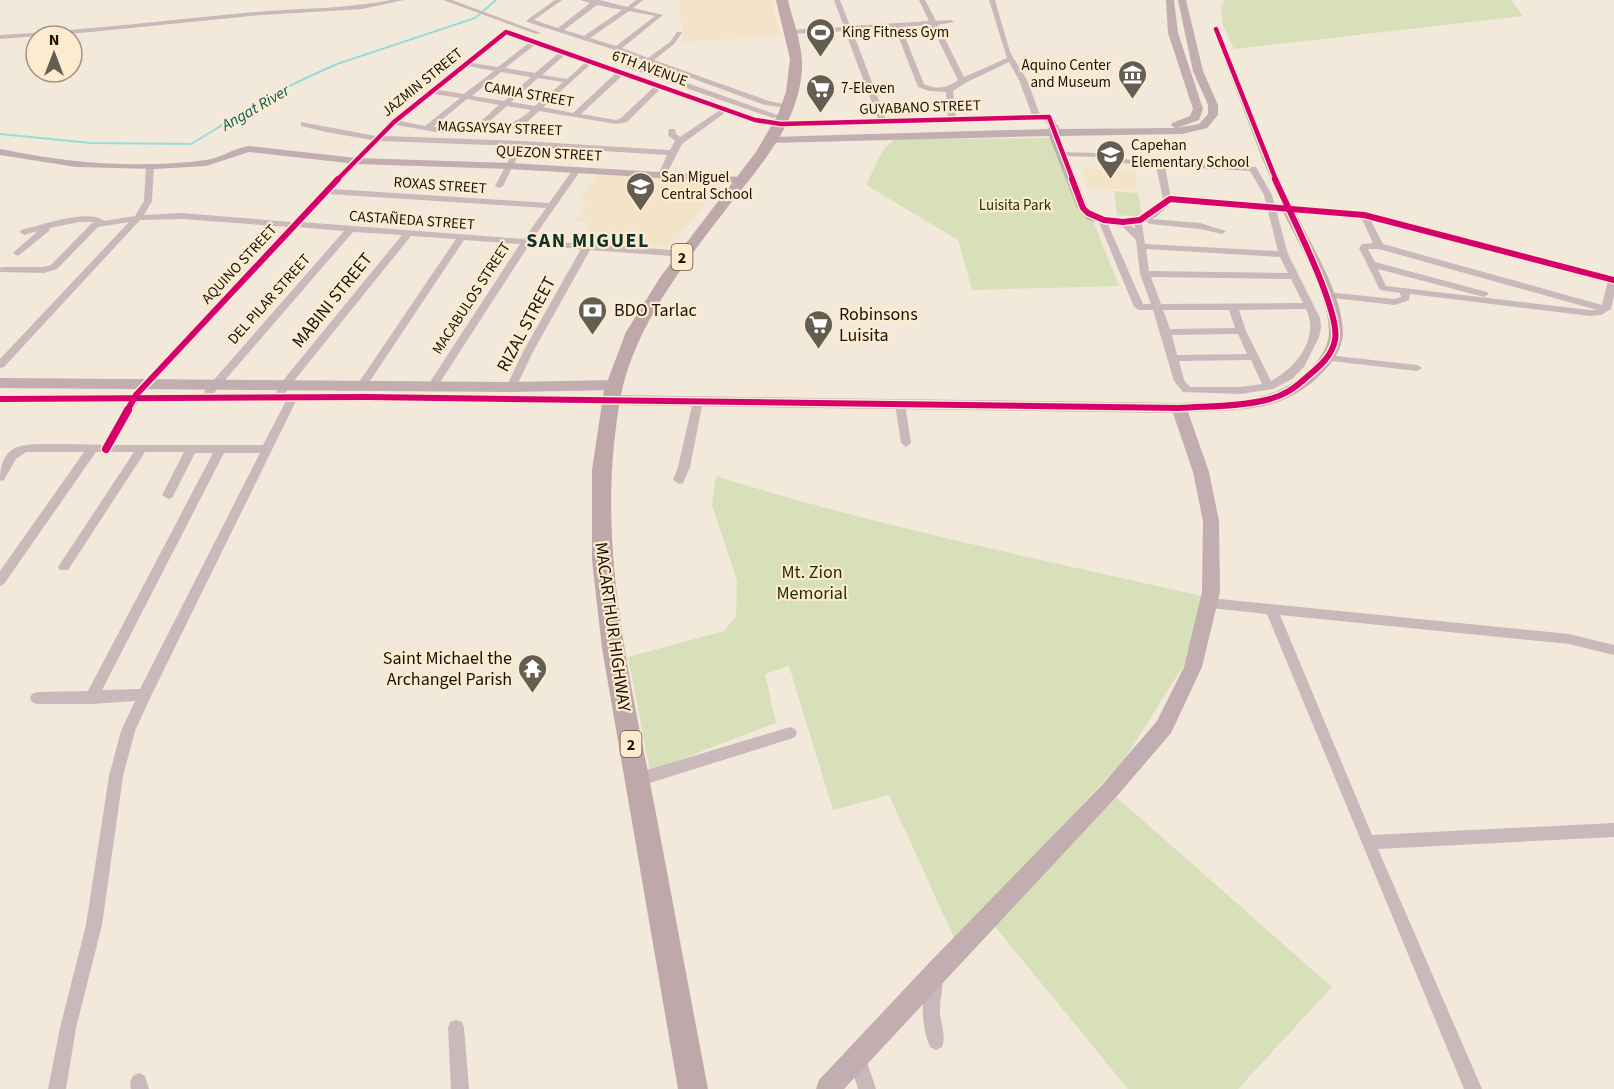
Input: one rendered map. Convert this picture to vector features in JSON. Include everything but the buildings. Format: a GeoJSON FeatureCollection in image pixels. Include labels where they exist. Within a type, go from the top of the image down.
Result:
{"type":"FeatureCollection","features":[{"type":"Feature","properties":{"kind":"highway","name":"MACARTHUR HIGHWAY"},"geometry":{"type":"LineString","coordinates":[[693,1089],[611,633],[599,536],[601,461],[612,392],[629,345],[649,307],[684,254],[741,180],[780,124],[796,69],[796,51],[782,0]]}},
{"type":"Feature","properties":{"kind":"street"},"geometry":{"type":"LineString","coordinates":[[0,37],[82,32],[243,14],[366,7],[401,0]]}},
{"type":"Feature","properties":{"kind":"street"},"geometry":{"type":"LineString","coordinates":[[446,0],[762,113],[780,124],[1182,131],[1203,126],[1213,116],[1213,105],[1198,71],[1182,0]]}},
{"type":"Feature","properties":{"kind":"street"},"geometry":{"type":"LineString","coordinates":[[559,0],[529,21],[617,49],[768,103],[780,124]]}},
{"type":"Feature","properties":{"kind":"street"},"geometry":{"type":"LineString","coordinates":[[583,0],[660,16],[617,49]]}},
{"type":"Feature","properties":{"kind":"street"},"geometry":{"type":"LineString","coordinates":[[585,39],[640,0]]}},
{"type":"Feature","properties":{"kind":"street"},"geometry":{"type":"LineString","coordinates":[[837,0],[883,121]]}},
{"type":"Feature","properties":{"kind":"street"},"geometry":{"type":"LineString","coordinates":[[922,0],[962,81]]}},
{"type":"Feature","properties":{"kind":"street"},"geometry":{"type":"LineString","coordinates":[[992,0],[1010,59],[1023,80],[1037,117],[1049,117],[1083,208],[1092,217],[1102,220],[1141,220],[1200,226],[1222,231]]}},
{"type":"Feature","properties":{"kind":"street"},"geometry":{"type":"LineString","coordinates":[[1053,130],[1171,126],[1195,118],[1198,109],[1173,33],[1170,0]]}},
{"type":"Feature","properties":{"kind":"street"},"geometry":{"type":"LineString","coordinates":[[559,31],[596,1]]}},
{"type":"Feature","properties":{"kind":"street"},"geometry":{"type":"LineString","coordinates":[[790,32],[951,22]]}},
{"type":"Feature","properties":{"kind":"street"},"geometry":{"type":"LineString","coordinates":[[897,26],[921,85],[929,89],[949,90],[962,81],[1010,59]]}},
{"type":"Feature","properties":{"kind":"street"},"geometry":{"type":"LineString","coordinates":[[0,383],[93,391],[284,393],[433,385],[612,392],[698,401],[1179,408],[1264,401],[1289,393],[1309,378],[1333,349],[1336,325],[1327,296],[1265,156],[1216,29]]}},
{"type":"Feature","properties":{"kind":"street","name":"JAZMIN STREET"},"geometry":{"type":"LineString","coordinates":[[356,161],[394,122],[505,32],[511,32]]}},
{"type":"Feature","properties":{"kind":"street","name":"6TH AVENUE"},"geometry":{"type":"LineString","coordinates":[[511,32],[724,110],[755,120],[780,124]]}},
{"type":"Feature","properties":{"kind":"street"},"geometry":{"type":"LineString","coordinates":[[648,61],[672,43],[679,33]]}},
{"type":"Feature","properties":{"kind":"street"},"geometry":{"type":"LineString","coordinates":[[426,129],[535,40]]}},
{"type":"Feature","properties":{"kind":"street"},"geometry":{"type":"LineString","coordinates":[[475,130],[565,51]]}},
{"type":"Feature","properties":{"kind":"street"},"geometry":{"type":"LineString","coordinates":[[394,122],[426,129],[475,130],[511,127],[539,109],[591,61]]}},
{"type":"Feature","properties":{"kind":"street"},"geometry":{"type":"LineString","coordinates":[[466,64],[568,81]]}},
{"type":"Feature","properties":{"kind":"street"},"geometry":{"type":"LineString","coordinates":[[656,75],[673,69]]}},
{"type":"Feature","properties":{"kind":"street"},"geometry":{"type":"LineString","coordinates":[[575,116],[622,72]]}},
{"type":"Feature","properties":{"kind":"street","name":"CAMIA STREET"},"geometry":{"type":"LineString","coordinates":[[432,91],[621,122],[659,86]]}},
{"type":"Feature","properties":{"kind":"street"},"geometry":{"type":"LineString","coordinates":[[949,90],[952,120]]}},
{"type":"Feature","properties":{"kind":"street"},"geometry":{"type":"LineString","coordinates":[[662,175],[680,141],[724,110]]}},
{"type":"Feature","properties":{"kind":"street","name":"GUYABANO STREET"},"geometry":{"type":"LineString","coordinates":[[780,124],[1037,117]]}},
{"type":"Feature","properties":{"kind":"street","name":"MAGSAYSAY STREET"},"geometry":{"type":"LineString","coordinates":[[304,124],[377,139],[521,143],[672,153]]}},
{"type":"Feature","properties":{"kind":"street"},"geometry":{"type":"LineString","coordinates":[[672,131],[672,135],[680,141]]}},
{"type":"Feature","properties":{"kind":"street"},"geometry":{"type":"LineString","coordinates":[[499,186],[521,143]]}},
{"type":"Feature","properties":{"kind":"street"},"geometry":{"type":"LineString","coordinates":[[0,152],[65,164],[150,166],[215,162],[235,152],[249,149],[356,161]]}},
{"type":"Feature","properties":{"kind":"street"},"geometry":{"type":"LineString","coordinates":[[1061,154],[1099,155],[1122,161],[1252,168],[1268,195],[1271,207],[1283,254],[1317,322],[1317,330],[1305,359],[1297,371],[1269,387],[1187,390],[1179,381],[1175,358],[1145,274],[1140,242],[1141,220],[1167,200],[1271,207],[1288,208],[1364,215],[1613,280],[1606,309],[1598,313],[1383,288],[1363,248],[1365,246],[1379,246],[1606,309]]}},
{"type":"Feature","properties":{"kind":"street","name":"QUEZON STREET"},"geometry":{"type":"LineString","coordinates":[[356,161],[510,166],[741,180]]}},
{"type":"Feature","properties":{"kind":"street","name":"AQUINO STREET"},"geometry":{"type":"LineString","coordinates":[[105,449],[140,392],[293,225],[356,161]]}},
{"type":"Feature","properties":{"kind":"street"},"geometry":{"type":"LineString","coordinates":[[1160,163],[1167,200]]}},
{"type":"Feature","properties":{"kind":"street"},"geometry":{"type":"LineString","coordinates":[[0,365],[138,218],[148,201],[150,166]]}},
{"type":"Feature","properties":{"kind":"street","name":"MACABULOS STREET"},"geometry":{"type":"LineString","coordinates":[[433,385],[527,241],[577,170]]}},
{"type":"Feature","properties":{"kind":"street","name":"ROXAS STREET"},"geometry":{"type":"LineString","coordinates":[[326,191],[553,206]]}},
{"type":"Feature","properties":{"kind":"street"},"geometry":{"type":"LineString","coordinates":[[1364,215],[1379,246]]}},
{"type":"Feature","properties":{"kind":"street","name":"CASTAÑEDA STREET"},"geometry":{"type":"LineString","coordinates":[[24,232],[83,219],[98,220],[101,223],[138,218],[198,216],[350,230],[588,245],[684,254]]}},
{"type":"Feature","properties":{"kind":"street"},"geometry":{"type":"LineString","coordinates":[[1102,220],[1139,307],[1309,306]]}},
{"type":"Feature","properties":{"kind":"street"},"geometry":{"type":"LineString","coordinates":[[1122,221],[1140,242],[1223,253],[1283,254]]}},
{"type":"Feature","properties":{"kind":"street"},"geometry":{"type":"LineString","coordinates":[[2,270],[50,269],[90,228],[101,223]]}},
{"type":"Feature","properties":{"kind":"street"},"geometry":{"type":"LineString","coordinates":[[18,253],[50,226]]}},
{"type":"Feature","properties":{"kind":"street","name":"DEL PILAR STREET"},"geometry":{"type":"LineString","coordinates":[[209,392],[350,230]]}},
{"type":"Feature","properties":{"kind":"street","name":"MABINI STREET"},"geometry":{"type":"LineString","coordinates":[[57,1089],[68,1028],[94,925],[116,776],[128,731],[268,449],[284,393],[408,234]]}},
{"type":"Feature","properties":{"kind":"street"},"geometry":{"type":"LineString","coordinates":[[369,390],[384,350],[462,237]]}},
{"type":"Feature","properties":{"kind":"street","name":"RIZAL STREET"},"geometry":{"type":"LineString","coordinates":[[511,387],[529,350],[588,245]]}},
{"type":"Feature","properties":{"kind":"street"},"geometry":{"type":"LineString","coordinates":[[1370,264],[1526,305]]}},
{"type":"Feature","properties":{"kind":"street"},"geometry":{"type":"LineString","coordinates":[[1145,274],[1293,276]]}},
{"type":"Feature","properties":{"kind":"street"},"geometry":{"type":"LineString","coordinates":[[1327,296],[1395,302],[1406,298],[1404,291]]}},
{"type":"Feature","properties":{"kind":"street"},"geometry":{"type":"LineString","coordinates":[[1233,307],[1241,331],[1269,387]]}},
{"type":"Feature","properties":{"kind":"street"},"geometry":{"type":"LineString","coordinates":[[1166,332],[1241,331]]}},
{"type":"Feature","properties":{"kind":"street"},"geometry":{"type":"LineString","coordinates":[[1175,358],[1254,357]]}},
{"type":"Feature","properties":{"kind":"street"},"geometry":{"type":"LineString","coordinates":[[1327,358],[1417,368]]}},
{"type":"Feature","properties":{"kind":"street"},"geometry":{"type":"LineString","coordinates":[[369,390],[612,392]]}},
{"type":"Feature","properties":{"kind":"street"},"geometry":{"type":"LineString","coordinates":[[0,399],[93,391]]}},
{"type":"Feature","properties":{"kind":"street"},"geometry":{"type":"LineString","coordinates":[[680,480],[698,401]]}},
{"type":"Feature","properties":{"kind":"street"},"geometry":{"type":"LineString","coordinates":[[900,404],[906,443]]}},
{"type":"Feature","properties":{"kind":"street"},"geometry":{"type":"LineString","coordinates":[[828,1089],[1110,790],[1164,727],[1193,667],[1210,603],[1211,521],[1201,472],[1179,408]]}},
{"type":"Feature","properties":{"kind":"street"},"geometry":{"type":"LineString","coordinates":[[0,477],[17,451],[24,448],[268,449]]}},
{"type":"Feature","properties":{"kind":"street"},"geometry":{"type":"LineString","coordinates":[[0,581],[92,449]]}},
{"type":"Feature","properties":{"kind":"street"},"geometry":{"type":"LineString","coordinates":[[92,698],[220,449]]}},
{"type":"Feature","properties":{"kind":"street"},"geometry":{"type":"LineString","coordinates":[[64,567],[141,450]]}},
{"type":"Feature","properties":{"kind":"street"},"geometry":{"type":"LineString","coordinates":[[168,495],[190,450]]}},
{"type":"Feature","properties":{"kind":"street"},"geometry":{"type":"LineString","coordinates":[[1210,603],[1569,639],[1614,650]]}},
{"type":"Feature","properties":{"kind":"street"},"geometry":{"type":"LineString","coordinates":[[1272,610],[1473,1089]]}},
{"type":"Feature","properties":{"kind":"street"},"geometry":{"type":"LineString","coordinates":[[37,698],[144,695]]}},
{"type":"Feature","properties":{"kind":"street"},"geometry":{"type":"LineString","coordinates":[[637,780],[790,733]]}},
{"type":"Feature","properties":{"kind":"street"},"geometry":{"type":"LineString","coordinates":[[1368,842],[1614,830]]}},
{"type":"Feature","properties":{"kind":"street"},"geometry":{"type":"LineString","coordinates":[[936,972],[931,1010],[936,1041]]}},
{"type":"Feature","properties":{"kind":"street"},"geometry":{"type":"LineString","coordinates":[[456,1028],[459,1089]]}},
{"type":"Feature","properties":{"kind":"street"},"geometry":{"type":"LineString","coordinates":[[858,1059],[867,1089]]}},
{"type":"Feature","properties":{"kind":"shaded area"},"geometry":{"type":"Polygon","coordinates":[[[679,0],[771,0],[782,36],[683,42],[679,0]]]}},
{"type":"Feature","properties":{"kind":"shaded area","name":"Capehan Elementary School"},"geometry":{"type":"Polygon","coordinates":[[[1080,168],[1135,171],[1137,190],[1088,188],[1080,168]]]}},
{"type":"Feature","properties":{"kind":"shaded area","name":"San Miguel Central School"},"geometry":{"type":"Polygon","coordinates":[[[597,174],[723,181],[671,247],[583,237],[589,223],[575,221],[586,203],[579,202],[597,174]]]}},
{"type":"Feature","properties":{"kind":"green space"},"geometry":{"type":"Polygon","coordinates":[[[1226,0],[1511,0],[1523,16],[1234,49],[1223,26],[1221,5],[1226,0]]]}},
{"type":"Feature","properties":{"kind":"green space","name":"Luisita Park"},"geometry":{"type":"Polygon","coordinates":[[[1060,138],[1119,286],[972,290],[958,240],[866,185],[882,152],[894,139],[1060,138]]]}},
{"type":"Feature","properties":{"kind":"green space"},"geometry":{"type":"Polygon","coordinates":[[[1114,191],[1138,193],[1142,217],[1117,215],[1114,191]]]}},
{"type":"Feature","properties":{"kind":"green space","name":"Mt. Zion Memorial"},"geometry":{"type":"Polygon","coordinates":[[[716,476],[836,511],[1202,596],[1185,663],[1124,760],[955,940],[889,795],[833,810],[789,666],[765,674],[776,723],[650,771],[628,657],[724,631],[736,616],[737,580],[712,505],[716,476]]]}},
{"type":"Feature","properties":{"kind":"green space"},"geometry":{"type":"Polygon","coordinates":[[[1114,795],[1332,987],[1238,1089],[1128,1089],[992,923],[1114,795]]]}},
{"type":"Feature","properties":{"kind":"waterway","name":"Angat River"},"geometry":{"type":"LineString","coordinates":[[0,134],[91,143],[191,144],[275,93],[304,79],[337,64],[475,18],[496,0]]}},
{"type":"Feature","properties":{"kind":"cycle path"},"geometry":{"type":"LineString","coordinates":[[0,399],[368,397],[1179,408],[1264,401],[1289,393],[1324,362],[1333,349],[1336,325],[1327,295],[1265,156],[1216,29]]}},
{"type":"Feature","properties":{"kind":"cycle path"},"geometry":{"type":"LineString","coordinates":[[106,449],[136,395],[326,191],[394,122],[506,32],[755,120],[781,124],[1049,117],[1083,208],[1088,213],[1104,220],[1114,222],[1140,220],[1170,199],[1364,215],[1614,280]]}},
{"type":"Feature","properties":{"kind":"place","name":"King Fitness Gym"},"geometry":{"type":"Point","coordinates":[821,58]}},
{"type":"Feature","properties":{"kind":"place","name":"Aquino Center and Museum"},"geometry":{"type":"Point","coordinates":[1132,100]}},
{"type":"Feature","properties":{"kind":"place","name":"7-Eleven"},"geometry":{"type":"Point","coordinates":[820,114]}},
{"type":"Feature","properties":{"kind":"place","name":"Capehan Elementary School"},"geometry":{"type":"Point","coordinates":[1110,180]}},
{"type":"Feature","properties":{"kind":"place","name":"San Miguel Central School"},"geometry":{"type":"Point","coordinates":[640,212]}},
{"type":"Feature","properties":{"kind":"place","name":"BDO Tarlac"},"geometry":{"type":"Point","coordinates":[593,336]}},
{"type":"Feature","properties":{"kind":"place","name":"Robinsons Luisita"},"geometry":{"type":"Point","coordinates":[818,350]}},
{"type":"Feature","properties":{"kind":"place","name":"Saint Michael the Archangel Parish"},"geometry":{"type":"Point","coordinates":[533,694]}},
{"type":"Feature","properties":{"kind":"district","name":"SAN MIGUEL"},"geometry":{"type":"Point","coordinates":[588,240]}}]}
